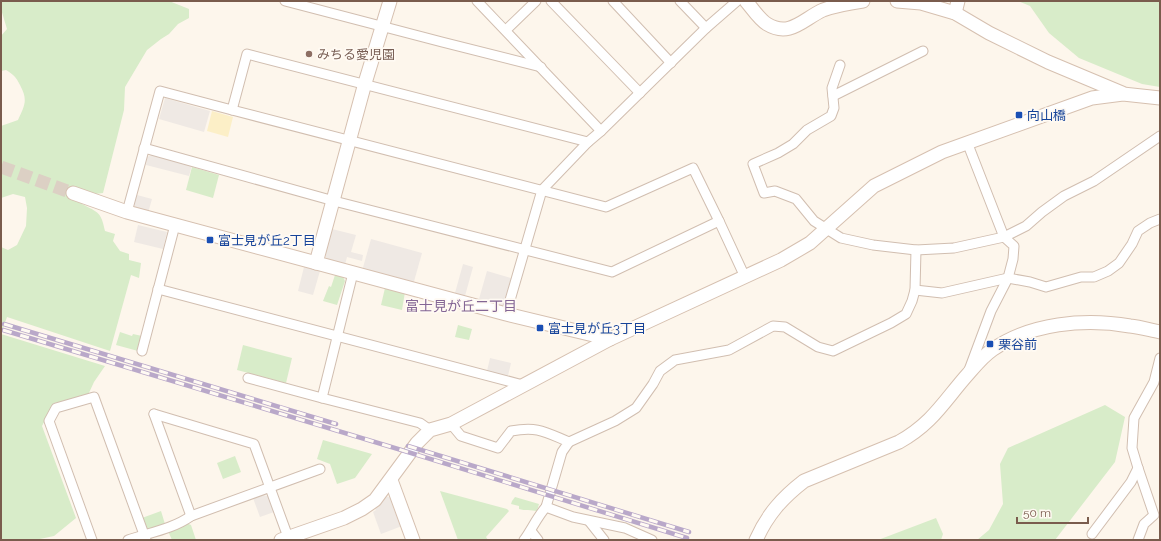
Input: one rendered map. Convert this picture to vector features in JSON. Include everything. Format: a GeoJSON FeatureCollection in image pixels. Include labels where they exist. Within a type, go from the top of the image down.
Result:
{"type":"FeatureCollection","features":[{"type":"Feature","properties":{"kind":"street"},"geometry":{"type":"LineString","coordinates":[[285,1],[541,67]]}},
{"type":"Feature","properties":{"kind":"street"},"geometry":{"type":"LineString","coordinates":[[316,263],[365,83],[390,1]]}},
{"type":"Feature","properties":{"kind":"street"},"geometry":{"type":"LineString","coordinates":[[477,1],[601,131]]}},
{"type":"Feature","properties":{"kind":"street"},"geometry":{"type":"LineString","coordinates":[[506,30],[536,1]]}},
{"type":"Feature","properties":{"kind":"street"},"geometry":{"type":"LineString","coordinates":[[551,1],[640,93]]}},
{"type":"Feature","properties":{"kind":"street"},"geometry":{"type":"LineString","coordinates":[[613,1],[671,63]]}},
{"type":"Feature","properties":{"kind":"street"},"geometry":{"type":"LineString","coordinates":[[680,1],[706,28]]}},
{"type":"Feature","properties":{"kind":"street"},"geometry":{"type":"LineString","coordinates":[[506,314],[542,190],[588,142],[706,28],[737,1]]}},
{"type":"Feature","properties":{"kind":"street"},"geometry":{"type":"LineString","coordinates":[[746,1],[766,23],[780,29],[790,28],[823,10],[846,3],[862,1]]}},
{"type":"Feature","properties":{"kind":"street"},"geometry":{"type":"LineString","coordinates":[[897,1],[956,7],[989,33],[1048,62],[1123,94]]}},
{"type":"Feature","properties":{"kind":"street"},"geometry":{"type":"LineString","coordinates":[[832,96],[923,51]]}},
{"type":"Feature","properties":{"kind":"street"},"geometry":{"type":"LineString","coordinates":[[232,110],[247,54],[365,83],[588,142]]}},
{"type":"Feature","properties":{"kind":"street"},"geometry":{"type":"LineString","coordinates":[[840,65],[832,88],[834,108],[831,116],[807,130],[793,144],[778,153],[753,164],[764,193],[775,191],[796,199],[814,221],[841,238],[873,245],[916,250],[954,248],[1004,237],[1026,226],[1064,196],[1094,181],[1160,136]]}},
{"type":"Feature","properties":{"kind":"street"},"geometry":{"type":"LineString","coordinates":[[127,212],[160,91],[606,207],[693,168],[745,277]]}},
{"type":"Feature","properties":{"kind":"street"},"geometry":{"type":"LineString","coordinates":[[191,516],[154,414],[254,444],[270,487],[284,539],[344,518],[362,509],[375,500],[417,443],[430,430],[451,424],[610,339],[781,260],[810,243],[874,186],[942,152],[1092,98],[1123,94],[1160,98]]}},
{"type":"Feature","properties":{"kind":"street"},"geometry":{"type":"LineString","coordinates":[[967,142],[1004,237],[1014,246],[1013,259],[1008,278],[991,311],[970,363],[968,374]]}},
{"type":"Feature","properties":{"kind":"street"},"geometry":{"type":"LineString","coordinates":[[144,148],[334,201],[612,272],[719,221]]}},
{"type":"Feature","properties":{"kind":"street"},"geometry":{"type":"LineString","coordinates":[[74,193],[127,212],[506,314],[610,339]]}},
{"type":"Feature","properties":{"kind":"street"},"geometry":{"type":"LineString","coordinates":[[914,290],[942,292],[1008,278],[1046,287],[1081,277],[1094,277],[1108,271],[1119,263],[1132,244],[1138,231],[1150,223],[1160,219]]}},
{"type":"Feature","properties":{"kind":"street"},"geometry":{"type":"LineString","coordinates":[[142,351],[175,225]]}},
{"type":"Feature","properties":{"kind":"street"},"geometry":{"type":"LineString","coordinates":[[524,540],[546,507],[562,452],[569,442],[615,422],[636,408],[653,384],[660,371],[676,360],[729,350],[773,326],[785,327],[818,347],[833,351],[891,323],[906,314],[912,301],[914,290],[916,250]]}},
{"type":"Feature","properties":{"kind":"street"},"geometry":{"type":"LineString","coordinates":[[322,398],[353,273]]}},
{"type":"Feature","properties":{"kind":"street"},"geometry":{"type":"LineString","coordinates":[[158,289],[338,338],[523,385]]}},
{"type":"Feature","properties":{"kind":"street"},"geometry":{"type":"LineString","coordinates":[[756,540],[765,521],[773,509],[782,499],[804,481],[899,442],[912,435],[943,406],[968,374],[992,350],[1006,342],[1050,326],[1078,323],[1107,323],[1160,332]]}},
{"type":"Feature","properties":{"kind":"street"},"geometry":{"type":"LineString","coordinates":[[1138,540],[1144,524],[1154,515],[1132,448],[1134,418],[1154,382],[1160,358]]}},
{"type":"Feature","properties":{"kind":"street"},"geometry":{"type":"LineString","coordinates":[[248,378],[420,423],[430,430]]}},
{"type":"Feature","properties":{"kind":"street"},"geometry":{"type":"LineString","coordinates":[[92,540],[49,421],[56,408],[94,397],[145,537]]}},
{"type":"Feature","properties":{"kind":"street"},"geometry":{"type":"LineString","coordinates":[[451,424],[461,436],[498,448],[511,432],[526,429],[539,430],[569,442]]}},
{"type":"Feature","properties":{"kind":"street"},"geometry":{"type":"LineString","coordinates":[[1092,534],[1131,482],[1138,468]]}},
{"type":"Feature","properties":{"kind":"street"},"geometry":{"type":"LineString","coordinates":[[128,540],[145,537],[191,516],[320,470]]}},
{"type":"Feature","properties":{"kind":"street"},"geometry":{"type":"LineString","coordinates":[[391,480],[413,540]]}},
{"type":"Feature","properties":{"kind":"street"},"geometry":{"type":"LineString","coordinates":[[546,507],[573,517],[625,528],[652,540]]}},
{"type":"Feature","properties":{"kind":"street"},"geometry":{"type":"LineString","coordinates":[[589,521],[604,540]]}},
{"type":"Feature","properties":{"kind":"street"},"geometry":{"type":"LineString","coordinates":[[531,531],[538,540]]}},
{"type":"Feature","properties":{"kind":"shaded area"},"geometry":{"type":"Polygon","coordinates":[[[165,98],[210,111],[204,132],[159,119],[165,98]]]}},
{"type":"Feature","properties":{"kind":"shaded area"},"geometry":{"type":"Polygon","coordinates":[[[152,155],[192,165],[189,176],[146,165],[147,157],[152,155]]]}},
{"type":"Feature","properties":{"kind":"shaded area"},"geometry":{"type":"Polygon","coordinates":[[[137,195],[152,199],[148,213],[136,210],[134,204],[137,195]]]}},
{"type":"Feature","properties":{"kind":"shaded area"},"geometry":{"type":"Polygon","coordinates":[[[138,225],[167,232],[163,249],[134,242],[138,225]]]}},
{"type":"Feature","properties":{"kind":"shaded area"},"geometry":{"type":"Polygon","coordinates":[[[332,229],[356,235],[351,252],[363,255],[362,261],[347,257],[345,265],[327,260],[325,254],[332,229]]]}},
{"type":"Feature","properties":{"kind":"shaded area"},"geometry":{"type":"Polygon","coordinates":[[[371,239],[422,253],[413,285],[362,271],[371,239]]]}},
{"type":"Feature","properties":{"kind":"shaded area"},"geometry":{"type":"Polygon","coordinates":[[[463,264],[473,267],[465,296],[455,293],[463,264]]]}},
{"type":"Feature","properties":{"kind":"shaded area"},"geometry":{"type":"Polygon","coordinates":[[[304,267],[320,271],[313,295],[298,291],[304,267]]]}},
{"type":"Feature","properties":{"kind":"shaded area"},"geometry":{"type":"Polygon","coordinates":[[[487,271],[511,278],[503,306],[479,299],[487,271]]]}},
{"type":"Feature","properties":{"kind":"shaded area"},"geometry":{"type":"Polygon","coordinates":[[[490,358],[511,363],[508,376],[487,371],[490,358]]]}},
{"type":"Feature","properties":{"kind":"shaded area"},"geometry":{"type":"Polygon","coordinates":[[[262,495],[268,496],[274,512],[260,517],[253,498],[262,495]]]}},
{"type":"Feature","properties":{"kind":"shaded area"},"geometry":{"type":"Polygon","coordinates":[[[386,496],[391,498],[402,526],[381,534],[373,512],[376,510],[374,508],[386,496]]]}},
{"type":"Feature","properties":{"kind":"green space"},"geometry":{"type":"Polygon","coordinates":[[[1,1],[169,1],[189,9],[189,18],[178,24],[169,34],[147,50],[125,87],[124,110],[103,193],[85,193],[82,204],[92,209],[100,216],[105,231],[115,234],[113,241],[120,251],[129,254],[129,260],[141,263],[139,278],[131,275],[110,351],[7,317],[1,334],[1,247],[8,250],[17,245],[26,226],[27,208],[25,197],[13,194],[1,198],[1,126],[18,120],[24,106],[25,99],[19,82],[14,76],[6,70],[1,71],[1,36],[7,29],[1,9],[1,1]]]}},
{"type":"Feature","properties":{"kind":"green space"},"geometry":{"type":"Polygon","coordinates":[[[1018,1],[1160,1],[1160,87],[1142,84],[1079,58],[1049,33],[1030,6],[1018,1]]]}},
{"type":"Feature","properties":{"kind":"green space"},"geometry":{"type":"Polygon","coordinates":[[[192,167],[219,175],[213,198],[186,190],[192,167]]]}},
{"type":"Feature","properties":{"kind":"green space"},"geometry":{"type":"Polygon","coordinates":[[[335,275],[343,277],[345,281],[337,305],[323,301],[329,286],[331,287],[335,275]]]}},
{"type":"Feature","properties":{"kind":"green space"},"geometry":{"type":"Polygon","coordinates":[[[385,288],[405,292],[402,310],[381,305],[385,288]]]}},
{"type":"Feature","properties":{"kind":"green space"},"geometry":{"type":"Polygon","coordinates":[[[458,325],[472,329],[469,340],[455,337],[458,325]]]}},
{"type":"Feature","properties":{"kind":"green space"},"geometry":{"type":"Polygon","coordinates":[[[120,332],[132,336],[133,334],[142,336],[138,351],[116,345],[120,332]]]}},
{"type":"Feature","properties":{"kind":"green space"},"geometry":{"type":"Polygon","coordinates":[[[1,334],[105,366],[94,382],[88,395],[54,403],[42,426],[76,518],[54,536],[35,540],[1,540],[1,334]]]}},
{"type":"Feature","properties":{"kind":"green space"},"geometry":{"type":"Polygon","coordinates":[[[243,345],[292,358],[286,383],[237,370],[243,345]]]}},
{"type":"Feature","properties":{"kind":"green space"},"geometry":{"type":"Polygon","coordinates":[[[1105,405],[1125,417],[1115,462],[1055,540],[977,540],[989,530],[1003,504],[1000,464],[1008,448],[1105,405]]]}},
{"type":"Feature","properties":{"kind":"green space"},"geometry":{"type":"Polygon","coordinates":[[[323,440],[372,454],[355,478],[337,484],[330,464],[317,459],[323,440]]]}},
{"type":"Feature","properties":{"kind":"green space"},"geometry":{"type":"Polygon","coordinates":[[[235,456],[241,472],[223,479],[217,463],[235,456]]]}},
{"type":"Feature","properties":{"kind":"green space"},"geometry":{"type":"Polygon","coordinates":[[[440,491],[507,509],[509,511],[486,537],[488,540],[458,540],[440,491]]]}},
{"type":"Feature","properties":{"kind":"green space"},"geometry":{"type":"Polygon","coordinates":[[[515,497],[539,504],[537,511],[521,510],[519,509],[519,506],[511,504],[515,497]]]}},
{"type":"Feature","properties":{"kind":"green space"},"geometry":{"type":"Polygon","coordinates":[[[161,511],[165,524],[146,530],[142,518],[161,511]]]}},
{"type":"Feature","properties":{"kind":"green space"},"geometry":{"type":"Polygon","coordinates":[[[936,518],[943,534],[941,540],[878,540],[936,518]]]}},
{"type":"Feature","properties":{"kind":"green space"},"geometry":{"type":"Polygon","coordinates":[[[186,523],[191,525],[196,540],[172,540],[168,531],[186,523]]]}},
{"type":"Feature","properties":{"kind":"sand"},"geometry":{"type":"Polygon","coordinates":[[[212,111],[233,117],[228,137],[207,131],[212,111]]]}},
{"type":"Feature","properties":{"kind":"tunnel"},"geometry":{"type":"LineString","coordinates":[[1,167],[73,193]]}},
{"type":"Feature","properties":{"kind":"railway"},"geometry":{"type":"LineString","coordinates":[[4,324],[336,424]]}},
{"type":"Feature","properties":{"kind":"railway"},"geometry":{"type":"LineString","coordinates":[[3,330],[687,538]]}},
{"type":"Feature","properties":{"kind":"railway"},"geometry":{"type":"LineString","coordinates":[[408,446],[689,532]]}},
{"type":"Feature","properties":{"kind":"place","name":"みちる愛児園"},"geometry":{"type":"Point","coordinates":[309,54]}},
{"type":"Feature","properties":{"kind":"place","name":"向山橋"},"geometry":{"type":"Point","coordinates":[1019,115]}},
{"type":"Feature","properties":{"kind":"place","name":"富士見が丘2丁目"},"geometry":{"type":"Point","coordinates":[210,240]}},
{"type":"Feature","properties":{"kind":"place","name":"富士見が丘3丁目"},"geometry":{"type":"Point","coordinates":[540,328]}},
{"type":"Feature","properties":{"kind":"place","name":"栗谷前"},"geometry":{"type":"Point","coordinates":[990,344]}},
{"type":"Feature","properties":{"kind":"district","name":"富士見が丘二丁目"},"geometry":{"type":"Point","coordinates":[461,306]}}]}
